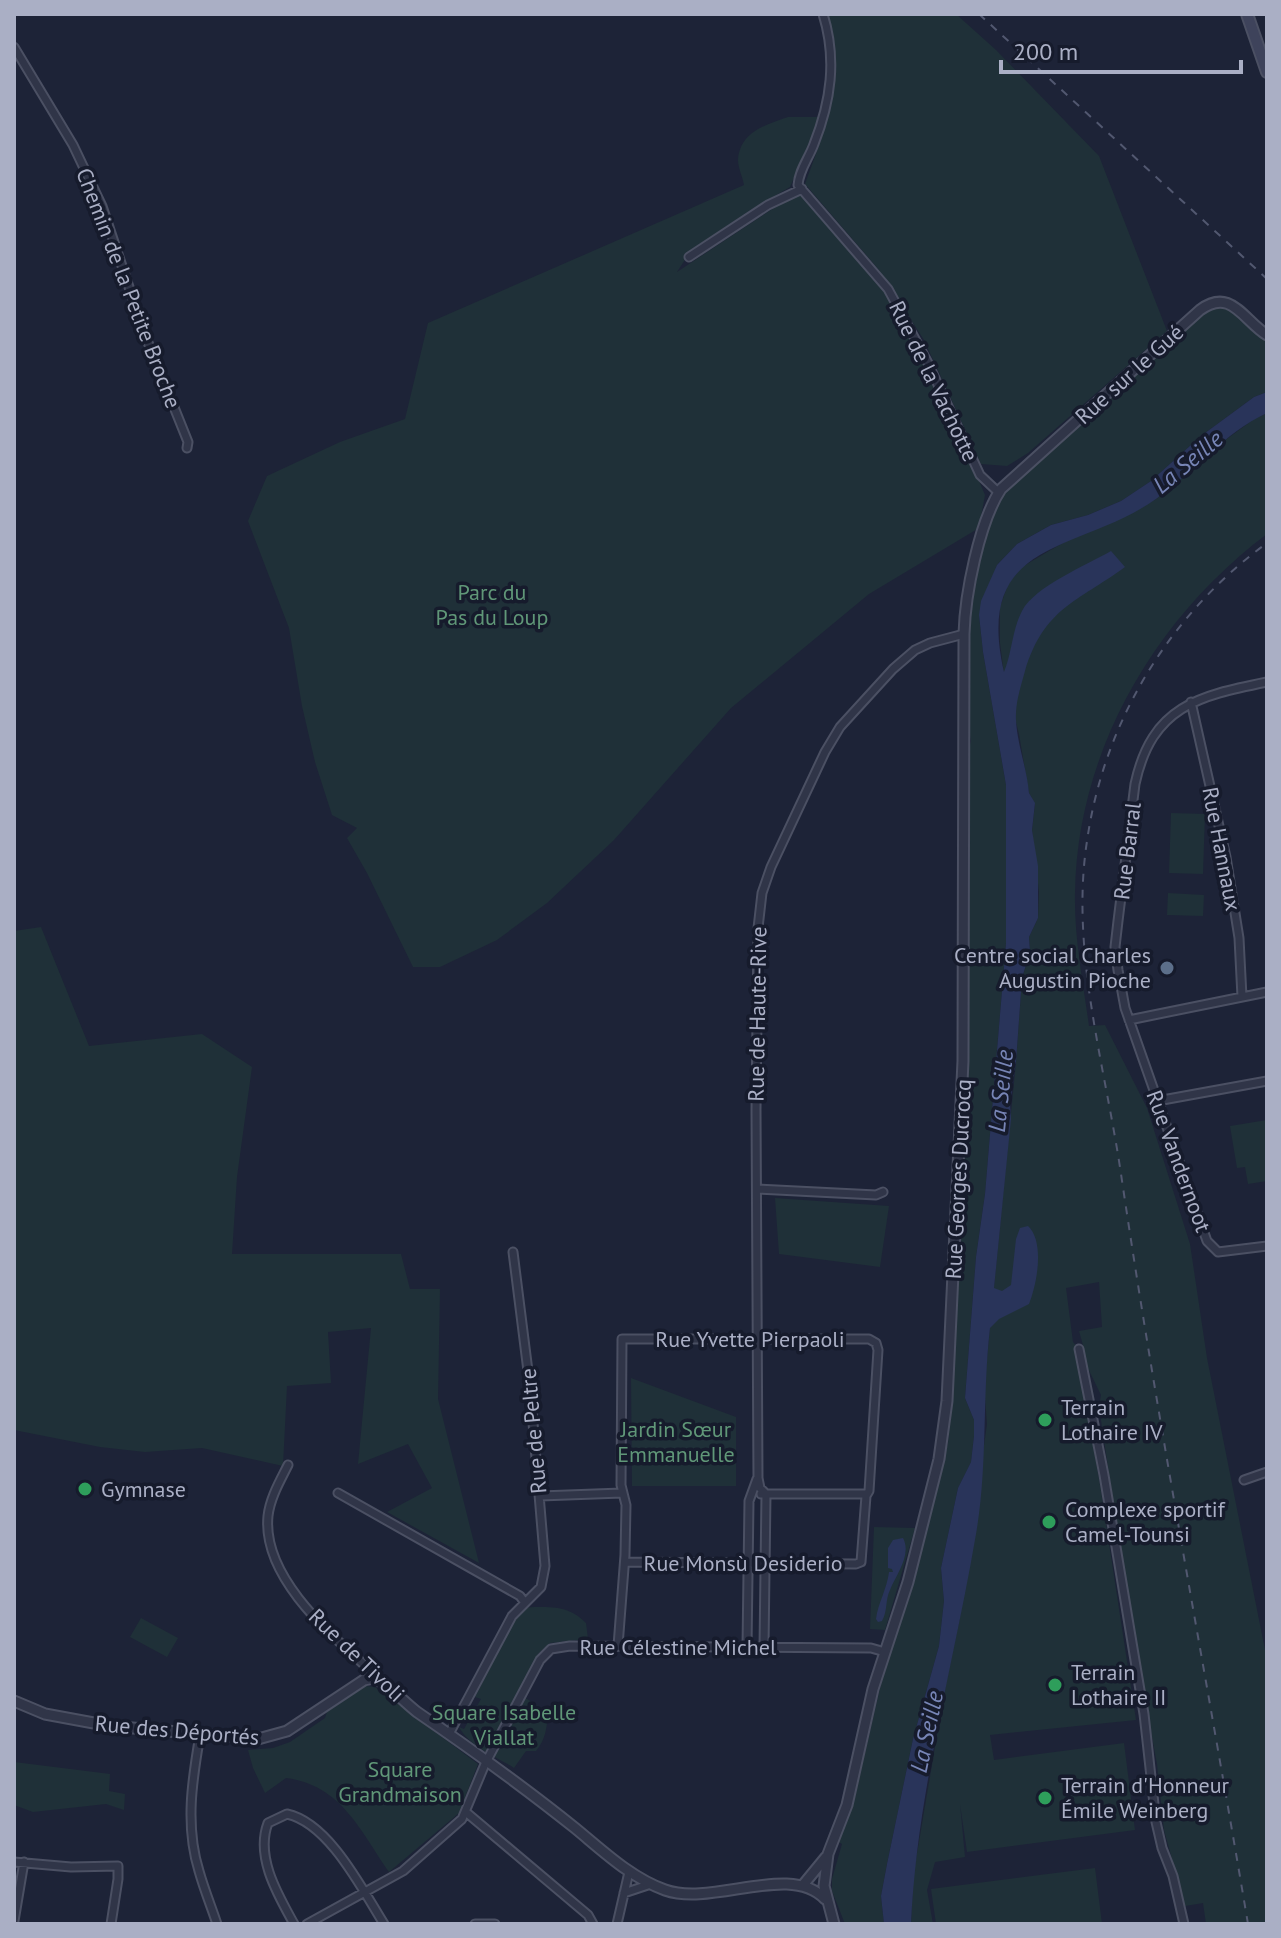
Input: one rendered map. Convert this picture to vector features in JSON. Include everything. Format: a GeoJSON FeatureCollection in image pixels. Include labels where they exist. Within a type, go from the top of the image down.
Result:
{"type":"FeatureCollection","features":[{"type":"Feature","properties":{"kind":"main road"},"geometry":{"type":"LineString","coordinates":[[1247,14],[1267,72]]}},
{"type":"Feature","properties":{"kind":"street"},"geometry":{"type":"LineString","coordinates":[[689,257],[768,205],[802,189],[798,180],[824,116],[831,86],[830,46],[823,14]]}},
{"type":"Feature","properties":{"kind":"street","name":"Chemin de la Petite Broche"},"geometry":{"type":"LineString","coordinates":[[14,47],[73,145],[102,206],[145,335],[188,442],[187,448]]}},
{"type":"Feature","properties":{"kind":"street","name":"Rue de la Vachotte"},"geometry":{"type":"LineString","coordinates":[[802,189],[888,289],[927,361],[980,475],[998,492]]}},
{"type":"Feature","properties":{"kind":"street","name":"Rue sur le Gué"},"geometry":{"type":"LineString","coordinates":[[998,492],[1209,304],[1219,301],[1232,305],[1267,335]]}},
{"type":"Feature","properties":{"kind":"street","name":"Rue Georges Ducrocq"},"geometry":{"type":"LineString","coordinates":[[834,1924],[823,1880],[828,1854],[847,1805],[871,1697],[908,1582],[939,1459],[950,1361],[964,1041],[965,607],[973,568],[998,492]]}},
{"type":"Feature","properties":{"kind":"street","name":"Rue de Haute-Rive"},"geometry":{"type":"LineString","coordinates":[[764,1647],[766,1494],[760,1488],[758,1478],[758,928],[766,880],[840,727],[893,669],[915,650],[964,634]]}},
{"type":"Feature","properties":{"kind":"street"},"geometry":{"type":"LineString","coordinates":[[1191,702],[1223,691],[1267,682]]}},
{"type":"Feature","properties":{"kind":"street","name":"Rue Hannaux"},"geometry":{"type":"LineString","coordinates":[[1191,702],[1226,857],[1239,938],[1242,997]]}},
{"type":"Feature","properties":{"kind":"street","name":"Rue Barral"},"geometry":{"type":"LineString","coordinates":[[1129,1020],[1115,947],[1135,784],[1139,764],[1153,736],[1174,713],[1191,702]]}},
{"type":"Feature","properties":{"kind":"street"},"geometry":{"type":"LineString","coordinates":[[1129,1020],[1267,992]]}},
{"type":"Feature","properties":{"kind":"street","name":"Rue Vandernoot"},"geometry":{"type":"LineString","coordinates":[[1129,1020],[1212,1248],[1224,1252],[1267,1246]]}},
{"type":"Feature","properties":{"kind":"street"},"geometry":{"type":"LineString","coordinates":[[1157,1101],[1267,1081]]}},
{"type":"Feature","properties":{"kind":"street"},"geometry":{"type":"LineString","coordinates":[[758,1189],[876,1195],[883,1192]]}},
{"type":"Feature","properties":{"kind":"street","name":"Rue de Peltre"},"geometry":{"type":"LineString","coordinates":[[449,1734],[517,1609],[545,1580],[530,1387],[513,1252]]}},
{"type":"Feature","properties":{"kind":"street","name":"Rue Yvette Pierpaoli"},"geometry":{"type":"LineString","coordinates":[[622,1493],[622,1339],[869,1339],[876,1343],[877,1364],[867,1494]]}},
{"type":"Feature","properties":{"kind":"street"},"geometry":{"type":"LineString","coordinates":[[1079,1349],[1104,1475],[1144,1714],[1156,1822],[1184,1924]]}},
{"type":"Feature","properties":{"kind":"street","name":"Rue de Tivoli"},"geometry":{"type":"LineString","coordinates":[[288,1465],[268,1513],[269,1539],[280,1570],[328,1633],[370,1670],[374,1678],[488,1761],[629,1872],[651,1884],[676,1893],[700,1895],[788,1883],[803,1885]]}},
{"type":"Feature","properties":{"kind":"street"},"geometry":{"type":"LineString","coordinates":[[1244,1480],[1267,1472]]}},
{"type":"Feature","properties":{"kind":"street","name":"Rue de Haute-Rive"},"geometry":{"type":"LineString","coordinates":[[747,1647],[751,1494],[758,1478]]}},
{"type":"Feature","properties":{"kind":"street"},"geometry":{"type":"LineString","coordinates":[[338,1493],[520,1596],[525,1603]]}},
{"type":"Feature","properties":{"kind":"street"},"geometry":{"type":"LineString","coordinates":[[540,1496],[622,1493],[626,1505],[625,1562],[618,1646]]}},
{"type":"Feature","properties":{"kind":"street"},"geometry":{"type":"LineString","coordinates":[[751,1494],[867,1494]]}},
{"type":"Feature","properties":{"kind":"street","name":"Rue Monsù Desiderio"},"geometry":{"type":"LineString","coordinates":[[625,1562],[856,1564],[861,1562],[867,1494]]}},
{"type":"Feature","properties":{"kind":"street","name":"Rue Célestine Michel"},"geometry":{"type":"LineString","coordinates":[[488,1761],[551,1649],[570,1646],[764,1647],[871,1648],[885,1652]]}},
{"type":"Feature","properties":{"kind":"street","name":"Rue des Déportés"},"geometry":{"type":"LineString","coordinates":[[14,1701],[61,1718],[137,1730],[246,1739],[277,1736],[364,1680],[374,1678]]}},
{"type":"Feature","properties":{"kind":"street"},"geometry":{"type":"LineString","coordinates":[[200,1735],[192,1784],[192,1842],[198,1870],[217,1924]]}},
{"type":"Feature","properties":{"kind":"street"},"geometry":{"type":"LineString","coordinates":[[307,1924],[403,1871],[467,1813],[488,1761]]}},
{"type":"Feature","properties":{"kind":"street"},"geometry":{"type":"LineString","coordinates":[[467,1813],[588,1915],[593,1924]]}},
{"type":"Feature","properties":{"kind":"street"},"geometry":{"type":"LineString","coordinates":[[294,1924],[274,1888],[266,1855],[268,1823],[280,1815],[296,1816],[311,1824],[330,1844],[384,1924]]}},
{"type":"Feature","properties":{"kind":"street","name":"Rue Georges Ducrocq"},"geometry":{"type":"LineString","coordinates":[[803,1885],[828,1854]]}},
{"type":"Feature","properties":{"kind":"street"},"geometry":{"type":"LineString","coordinates":[[14,1862],[71,1867],[118,1866],[111,1924]]}},
{"type":"Feature","properties":{"kind":"street"},"geometry":{"type":"LineString","coordinates":[[14,1921],[24,1862]]}},
{"type":"Feature","properties":{"kind":"street"},"geometry":{"type":"LineString","coordinates":[[617,1924],[629,1872]]}},
{"type":"Feature","properties":{"kind":"street"},"geometry":{"type":"LineString","coordinates":[[624,1893],[651,1884]]}},
{"type":"Feature","properties":{"kind":"street"},"geometry":{"type":"LineString","coordinates":[[803,1885],[815,1890],[827,1901]]}},
{"type":"Feature","properties":{"kind":"street"},"geometry":{"type":"LineString","coordinates":[[475,1924],[495,1924]]}},
{"type":"Feature","properties":{"kind":"green space"},"geometry":{"type":"Polygon","coordinates":[[[826,14],[956,14],[996,50],[1099,156],[1167,331],[1028,453],[1007,466],[981,464],[924,340],[879,270],[805,184],[827,121],[835,80],[832,37],[826,14]]]}},
{"type":"Feature","properties":{"kind":"green space","name":"Parc du Pas du Loup"},"geometry":{"type":"Polygon","coordinates":[[[788,117],[820,117],[790,187],[692,249],[677,272],[795,194],[804,196],[883,289],[903,321],[985,495],[979,528],[869,594],[731,708],[614,840],[547,903],[497,940],[440,967],[413,967],[347,838],[357,828],[332,815],[315,762],[289,628],[248,521],[267,476],[340,442],[405,419],[428,323],[744,185],[738,160],[743,143],[755,131],[788,117]]]}},
{"type":"Feature","properties":{"kind":"green space"},"geometry":{"type":"Polygon","coordinates":[[[1218,305],[1230,308],[1267,339],[1267,392],[1254,397],[1201,436],[1151,481],[1121,501],[1088,515],[1051,525],[1017,544],[997,565],[979,615],[1006,785],[1006,943],[965,1398],[974,1420],[974,1436],[971,1462],[958,1488],[941,1568],[944,1601],[939,1646],[913,1739],[887,1864],[881,1896],[884,1924],[845,1924],[832,1891],[832,1879],[842,1844],[839,1842],[853,1805],[882,1679],[913,1586],[948,1443],[969,1008],[968,753],[971,741],[966,680],[970,608],[976,572],[984,538],[1010,484],[1208,309],[1218,305]]]}},
{"type":"Feature","properties":{"kind":"green space"},"geometry":{"type":"Polygon","coordinates":[[[1267,413],[1267,534],[1227,568],[1190,606],[1158,647],[1130,692],[1107,739],[1090,789],[1079,840],[1075,910],[1089,1026],[1105,1025],[1147,1108],[1190,1244],[1207,1358],[1267,1660],[1267,1924],[1206,1924],[1203,1903],[1185,1906],[1164,1830],[1157,1764],[1134,1639],[1099,1407],[1101,1395],[1079,1350],[1084,1349],[1079,1331],[1102,1327],[1099,1282],[1066,1288],[1073,1342],[1079,1349],[1076,1350],[1136,1720],[990,1735],[994,1760],[1124,1743],[1135,1830],[967,1852],[960,1804],[965,1857],[935,1862],[927,1890],[933,1924],[911,1924],[913,1877],[960,1617],[987,1424],[984,1385],[1022,978],[1030,952],[1029,937],[1038,918],[1039,892],[1032,830],[1035,804],[1029,793],[1004,674],[1000,607],[1008,584],[1022,567],[1071,538],[1127,515],[1156,499],[1209,452],[1267,413]]]}},
{"type":"Feature","properties":{"kind":"green space"},"geometry":{"type":"Polygon","coordinates":[[[1171,813],[1205,814],[1203,874],[1169,873],[1171,813]]]}},
{"type":"Feature","properties":{"kind":"green space"},"geometry":{"type":"Polygon","coordinates":[[[1168,893],[1204,895],[1203,916],[1167,915],[1168,893]]]}},
{"type":"Feature","properties":{"kind":"green space"},"geometry":{"type":"Polygon","coordinates":[[[41,927],[89,1046],[202,1034],[252,1067],[237,1177],[232,1254],[401,1254],[410,1289],[440,1289],[438,1399],[479,1563],[387,1512],[432,1488],[408,1444],[358,1464],[371,1328],[328,1332],[331,1383],[287,1386],[283,1466],[202,1448],[145,1452],[100,1447],[14,1430],[14,931],[41,927]]]}},
{"type":"Feature","properties":{"kind":"green space"},"geometry":{"type":"Polygon","coordinates":[[[1267,1120],[1267,1181],[1248,1184],[1245,1167],[1237,1168],[1230,1126],[1267,1120]]]}},
{"type":"Feature","properties":{"kind":"green space"},"geometry":{"type":"Polygon","coordinates":[[[775,1198],[889,1206],[880,1267],[779,1254],[775,1198]]]}},
{"type":"Feature","properties":{"kind":"green space","name":"Jardin Sœur Emmanuelle"},"geometry":{"type":"Polygon","coordinates":[[[631,1378],[736,1417],[736,1486],[632,1486],[631,1378]]]}},
{"type":"Feature","properties":{"kind":"green space"},"geometry":{"type":"Polygon","coordinates":[[[874,1527],[915,1528],[885,1630],[870,1629],[874,1527]]]}},
{"type":"Feature","properties":{"kind":"green space","name":"Square Isabelle Viallat"},"geometry":{"type":"Polygon","coordinates":[[[524,1608],[556,1608],[574,1614],[586,1623],[588,1639],[550,1643],[538,1654],[519,1694],[548,1712],[546,1728],[536,1751],[526,1751],[514,1768],[476,1745],[459,1727],[464,1729],[481,1699],[475,1697],[516,1616],[524,1608]]]}},
{"type":"Feature","properties":{"kind":"green space"},"geometry":{"type":"Polygon","coordinates":[[[141,1618],[178,1638],[167,1657],[130,1637],[141,1618]]]}},
{"type":"Feature","properties":{"kind":"green space","name":"Square Grandmaison"},"geometry":{"type":"Polygon","coordinates":[[[366,1686],[375,1687],[478,1764],[459,1813],[389,1872],[347,1812],[321,1790],[286,1778],[265,1793],[248,1750],[273,1748],[290,1742],[366,1686]]]}},
{"type":"Feature","properties":{"kind":"green space"},"geometry":{"type":"Polygon","coordinates":[[[14,1762],[110,1774],[109,1791],[125,1794],[124,1810],[106,1804],[33,1812],[14,1805],[14,1762]]]}},
{"type":"Feature","properties":{"kind":"green space"},"geometry":{"type":"Polygon","coordinates":[[[1095,1868],[1102,1924],[936,1924],[931,1889],[1095,1868]]]}},
{"type":"Feature","properties":{"kind":"water","name":"La Seille"},"geometry":{"type":"Polygon","coordinates":[[[1267,392],[1267,413],[1237,431],[1156,499],[1126,517],[1039,556],[1018,572],[1004,596],[998,628],[1004,672],[1022,611],[1038,593],[1111,551],[1125,567],[1064,608],[1052,620],[1033,650],[1017,701],[1018,738],[1029,793],[1035,803],[1032,830],[1038,866],[1038,918],[1029,937],[1030,952],[1022,978],[994,1288],[1002,1291],[1011,1285],[1020,1228],[1028,1226],[1033,1233],[1038,1252],[1037,1275],[1029,1304],[999,1319],[990,1328],[980,1508],[928,1777],[911,1924],[884,1924],[881,1896],[887,1864],[913,1739],[939,1646],[944,1601],[941,1568],[958,1488],[971,1462],[974,1436],[974,1420],[965,1398],[1006,943],[1006,785],[983,652],[979,615],[981,601],[997,565],[1017,544],[1051,525],[1088,515],[1121,501],[1151,481],[1201,436],[1254,397],[1267,392]]]}},
{"type":"Feature","properties":{"kind":"water"},"geometry":{"type":"Polygon","coordinates":[[[903,1538],[906,1551],[902,1565],[888,1594],[884,1617],[878,1622],[877,1613],[889,1572],[893,1572],[888,1568],[888,1548],[893,1540],[903,1538]]]}},
{"type":"Feature","properties":{"kind":"railway"},"geometry":{"type":"LineString","coordinates":[[979,14],[1267,279]]}},
{"type":"Feature","properties":{"kind":"railway"},"geometry":{"type":"LineString","coordinates":[[1248,1924],[1092,1008],[1083,925],[1083,883],[1087,841],[1109,754],[1147,674],[1200,603],[1232,571],[1267,543]]}},
{"type":"Feature","properties":{"kind":"place","name":"Centre social Charles Augustin Pioche"},"geometry":{"type":"Point","coordinates":[1167,968]}},
{"type":"Feature","properties":{"kind":"place","name":"Terrain Lothaire IV"},"geometry":{"type":"Point","coordinates":[1045,1420]}},
{"type":"Feature","properties":{"kind":"place","name":"Gymnase"},"geometry":{"type":"Point","coordinates":[85,1489]}},
{"type":"Feature","properties":{"kind":"place","name":"Complexe sportif Camel-Tounsi"},"geometry":{"type":"Point","coordinates":[1049,1522]}},
{"type":"Feature","properties":{"kind":"place","name":"Terrain Lothaire II"},"geometry":{"type":"Point","coordinates":[1055,1685]}},
{"type":"Feature","properties":{"kind":"place","name":"Terrain d'Honneur Émile Weinberg"},"geometry":{"type":"Point","coordinates":[1045,1798]}}]}
